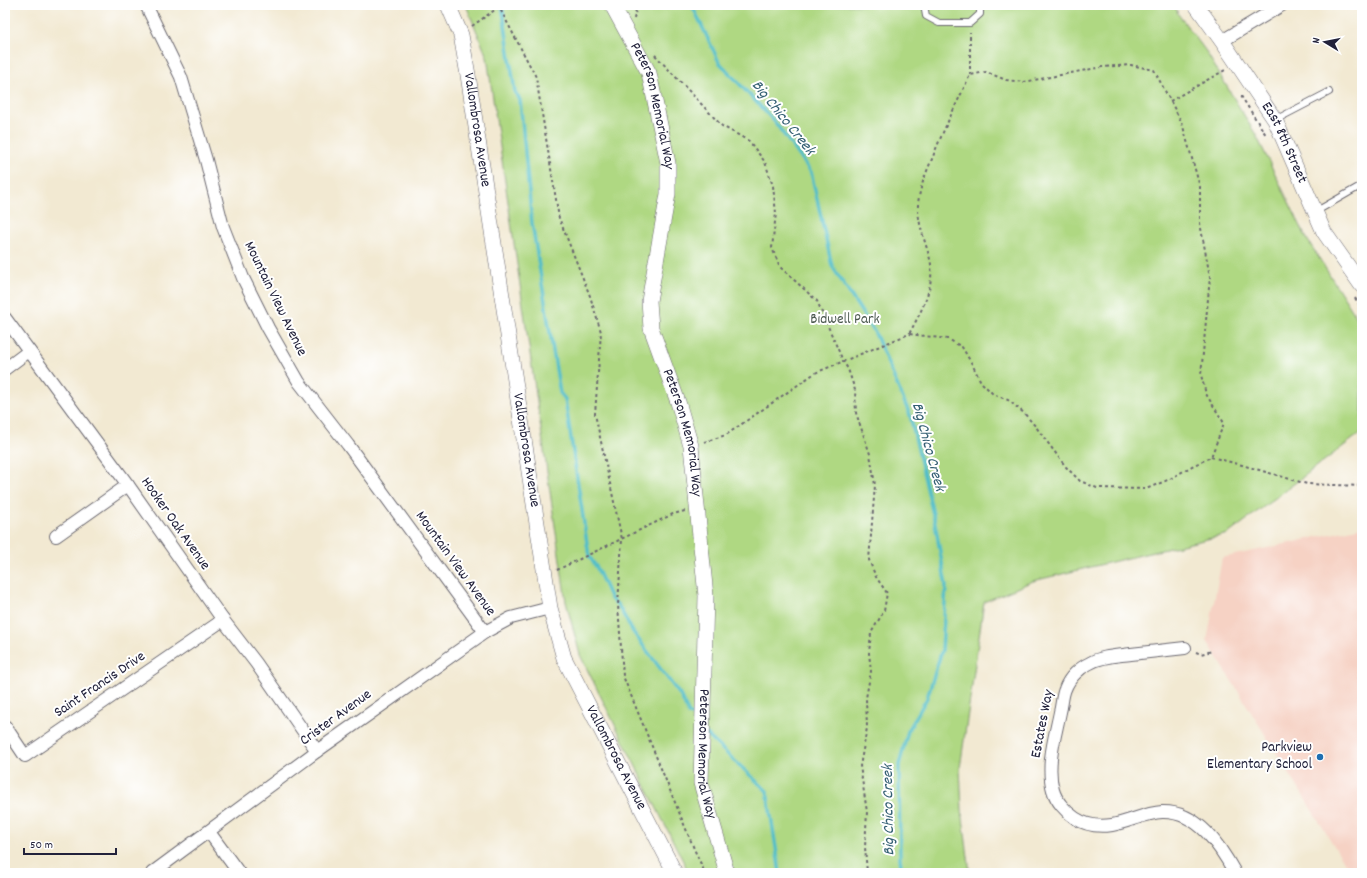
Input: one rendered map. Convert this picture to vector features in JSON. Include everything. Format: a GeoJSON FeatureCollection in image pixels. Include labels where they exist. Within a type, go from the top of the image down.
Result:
{"type":"FeatureCollection","features":[{"type":"Feature","properties":{"kind":"street","name":"Mountain View Avenue"},"geometry":{"type":"LineString","coordinates":[[146,5],[181,77],[206,160],[223,227],[243,278],[268,328],[299,382],[348,445],[485,632]]}},
{"type":"Feature","properties":{"kind":"street","name":"Vallombrosa Avenue"},"geometry":{"type":"LineString","coordinates":[[448,5],[461,35],[550,608],[564,658],[675,873]]}},
{"type":"Feature","properties":{"kind":"street","name":"Peterson Memorial Way"},"geometry":{"type":"LineString","coordinates":[[612,5],[649,72],[668,163],[668,194],[649,301],[651,328],[678,402],[691,446],[706,596],[701,783],[726,873]]}},
{"type":"Feature","properties":{"kind":"street","name":"East 8th Street"},"geometry":{"type":"LineString","coordinates":[[1196,5],[1222,41],[1274,120],[1324,232],[1358,291]]}},
{"type":"Feature","properties":{"kind":"street"},"geometry":{"type":"LineString","coordinates":[[1222,41],[1282,5]]}},
{"type":"Feature","properties":{"kind":"street","name":"Hooker Oak Avenue"},"geometry":{"type":"LineString","coordinates":[[5,318],[128,485],[223,620],[256,663],[317,751]]}},
{"type":"Feature","properties":{"kind":"street"},"geometry":{"type":"LineString","coordinates":[[5,369],[29,352]]}},
{"type":"Feature","properties":{"kind":"street"},"geometry":{"type":"LineString","coordinates":[[56,536],[128,485]]}},
{"type":"Feature","properties":{"kind":"street","name":"Crister Avenue"},"geometry":{"type":"LineString","coordinates":[[152,873],[317,751],[485,632],[511,618],[550,608]]}},
{"type":"Feature","properties":{"kind":"street","name":"Saint Francis Drive"},"geometry":{"type":"LineString","coordinates":[[5,726],[25,756],[223,620]]}},
{"type":"Feature","properties":{"kind":"street","name":"Estates Way"},"geometry":{"type":"LineString","coordinates":[[1185,648],[1107,657],[1089,663],[1074,674],[1065,688],[1051,756],[1053,791],[1061,806],[1075,818],[1086,824],[1101,827],[1121,824],[1147,815],[1162,812],[1179,814],[1190,819],[1205,831],[1222,850],[1236,873]]}},
{"type":"Feature","properties":{"kind":"street"},"geometry":{"type":"LineString","coordinates":[[208,832],[239,873]]}},
{"type":"Feature","properties":{"kind":"lane"},"geometry":{"type":"LineString","coordinates":[[924,5],[926,16],[939,23],[970,23],[980,14],[980,5]]}},
{"type":"Feature","properties":{"kind":"lane"},"geometry":{"type":"LineString","coordinates":[[1274,120],[1329,92]]}},
{"type":"Feature","properties":{"kind":"lane"},"geometry":{"type":"LineString","coordinates":[[1315,212],[1362,185]]}},
{"type":"Feature","properties":{"kind":"path"},"geometry":{"type":"LineString","coordinates":[[461,35],[498,6],[536,77],[559,218],[590,296],[601,332],[595,414],[622,539],[618,605],[623,676],[694,851],[705,873]]}},
{"type":"Feature","properties":{"kind":"path"},"geometry":{"type":"LineString","coordinates":[[909,334],[922,309],[930,285],[930,261],[918,207],[920,194],[944,127],[970,75],[970,23]]}},
{"type":"Feature","properties":{"kind":"path"},"geometry":{"type":"LineString","coordinates":[[652,54],[658,57],[722,126],[749,141],[765,162],[773,186],[776,213],[772,248],[780,267],[817,301],[843,361],[848,369],[855,390],[856,413],[870,454],[875,484],[869,560],[876,577],[887,594],[884,611],[871,633],[869,652],[871,671],[866,698],[868,728],[860,766],[867,812],[865,847],[867,873]]}},
{"type":"Feature","properties":{"kind":"path"},"geometry":{"type":"LineString","coordinates":[[970,75],[986,72],[1006,80],[1024,82],[1102,67],[1131,65],[1154,70],[1182,123],[1200,188],[1200,223],[1210,277],[1201,375],[1206,394],[1224,423],[1211,457]]}},
{"type":"Feature","properties":{"kind":"path"},"geometry":{"type":"LineString","coordinates":[[1170,101],[1225,70],[1222,66]]}},
{"type":"Feature","properties":{"kind":"path"},"geometry":{"type":"LineString","coordinates":[[1237,90],[1267,137]]}},
{"type":"Feature","properties":{"kind":"path"},"geometry":{"type":"LineString","coordinates":[[1358,291],[1362,309]]}},
{"type":"Feature","properties":{"kind":"path"},"geometry":{"type":"LineString","coordinates":[[691,446],[726,435],[815,373],[909,334],[948,339],[962,347],[981,382],[993,394],[1008,400],[1024,413],[1066,467],[1080,481],[1097,488],[1146,489],[1170,479],[1211,457],[1306,484],[1362,486]]}},
{"type":"Feature","properties":{"kind":"path"},"geometry":{"type":"LineString","coordinates":[[545,576],[673,514],[698,508]]}},
{"type":"Feature","properties":{"kind":"path"},"geometry":{"type":"LineString","coordinates":[[1185,648],[1201,654],[1212,651]]}},
{"type":"Feature","properties":{"kind":"shaded area","name":"Parkview Elementary School"},"geometry":{"type":"Polygon","coordinates":[[[1362,527],[1362,873],[1351,873],[1207,641],[1222,558],[1362,527]]]}},
{"type":"Feature","properties":{"kind":"green space","name":"Bidwell Park"},"geometry":{"type":"Polygon","coordinates":[[[466,5],[1175,5],[1178,14],[1205,50],[1256,135],[1307,239],[1362,326],[1362,432],[1228,534],[1033,581],[984,602],[960,768],[962,810],[970,873],[689,873],[580,655],[566,602],[487,57],[466,5]]]}},
{"type":"Feature","properties":{"kind":"waterway"},"geometry":{"type":"LineString","coordinates":[[502,5],[515,92],[520,100],[532,223],[560,393],[565,399],[589,556],[597,568],[611,599],[618,605],[633,632],[680,695],[689,714],[696,716],[698,719]]}},
{"type":"Feature","properties":{"kind":"waterway","name":"Big Chico Creek"},"geometry":{"type":"LineString","coordinates":[[692,5],[719,62],[774,121],[811,172],[832,266],[875,333],[910,415],[935,523],[946,586],[942,650],[927,698],[908,731],[899,765],[900,858],[902,873]]}},
{"type":"Feature","properties":{"kind":"waterway"},"geometry":{"type":"LineString","coordinates":[[707,735],[767,791],[780,873]]}},
{"type":"Feature","properties":{"kind":"place","name":"Parkview Elementary School"},"geometry":{"type":"Point","coordinates":[1320,757]}}]}
